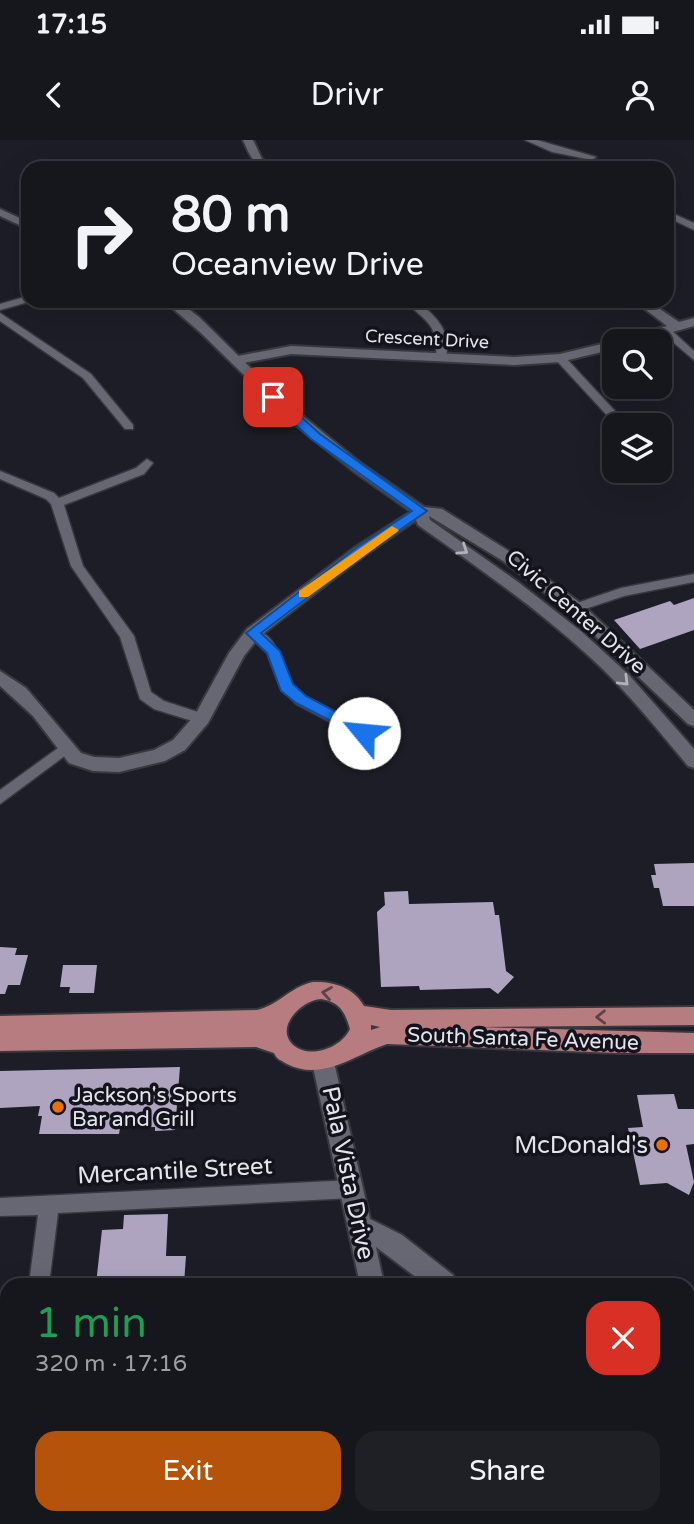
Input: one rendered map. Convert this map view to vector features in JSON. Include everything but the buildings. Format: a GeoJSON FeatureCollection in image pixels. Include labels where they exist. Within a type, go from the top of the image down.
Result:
{"type":"FeatureCollection","features":[{"type":"Feature","properties":{"kind":"main road"},"geometry":{"type":"LineString","coordinates":[[513,584],[531,590],[551,606],[576,608]]}},
{"type":"Feature","properties":{"kind":"main road"},"geometry":{"type":"LineString","coordinates":[[0,1025],[257,1020],[281,1011],[297,996],[322,991],[341,995],[358,1014],[359,1031],[353,1046]]}},
{"type":"Feature","properties":{"kind":"main road"},"geometry":{"type":"LineString","coordinates":[[281,1011],[277,1029],[281,1045]]}},
{"type":"Feature","properties":{"kind":"main road","name":"South Santa Fe Avenue"},"geometry":{"type":"LineString","coordinates":[[358,1014],[391,1019],[694,1016]]}},
{"type":"Feature","properties":{"kind":"main road","name":"South Santa Fe Avenue"},"geometry":{"type":"LineString","coordinates":[[323,1062],[341,1056],[353,1046],[387,1034],[617,1043],[694,1043]]}},
{"type":"Feature","properties":{"kind":"main road"},"geometry":{"type":"LineString","coordinates":[[0,1041],[256,1037],[268,1038],[296,1058],[323,1062]]}},
{"type":"Feature","properties":{"kind":"street"},"geometry":{"type":"LineString","coordinates":[[248,140],[258,161]]}},
{"type":"Feature","properties":{"kind":"street"},"geometry":{"type":"LineString","coordinates":[[529,140],[555,150],[592,157]]}},
{"type":"Feature","properties":{"kind":"street"},"geometry":{"type":"LineString","coordinates":[[0,212],[21,222]]}},
{"type":"Feature","properties":{"kind":"street"},"geometry":{"type":"LineString","coordinates":[[674,217],[694,227]]}},
{"type":"Feature","properties":{"kind":"street"},"geometry":{"type":"LineString","coordinates":[[0,307],[21,301]]}},
{"type":"Feature","properties":{"kind":"street","name":"Civic Center Drive"},"geometry":{"type":"LineString","coordinates":[[181,308],[195,317],[258,384],[316,437],[420,511],[437,512],[509,558],[576,608],[694,720]]}},
{"type":"Feature","properties":{"kind":"street"},"geometry":{"type":"LineString","coordinates":[[419,308],[432,318],[443,335],[441,358]]}},
{"type":"Feature","properties":{"kind":"street"},"geometry":{"type":"LineString","coordinates":[[648,308],[671,329],[694,322]]}},
{"type":"Feature","properties":{"kind":"street"},"geometry":{"type":"LineString","coordinates":[[0,316],[87,376],[129,427]]}},
{"type":"Feature","properties":{"kind":"street"},"geometry":{"type":"LineString","coordinates":[[672,330],[694,356]]}},
{"type":"Feature","properties":{"kind":"street","name":"Crescent Drive"},"geometry":{"type":"LineString","coordinates":[[237,360],[291,351],[514,361],[560,358],[602,348]]}},
{"type":"Feature","properties":{"kind":"street"},"geometry":{"type":"LineString","coordinates":[[560,358],[611,413]]}},
{"type":"Feature","properties":{"kind":"street"},"geometry":{"type":"LineString","coordinates":[[57,503],[140,471],[147,463]]}},
{"type":"Feature","properties":{"kind":"street"},"geometry":{"type":"LineString","coordinates":[[0,475],[50,496],[57,503],[77,566],[127,636],[145,695],[159,705],[202,719]]}},
{"type":"Feature","properties":{"kind":"street"},"geometry":{"type":"LineString","coordinates":[[2,680],[39,712],[75,758],[93,764],[119,765],[159,757],[179,745],[202,719],[237,653],[253,633],[360,551],[420,511]]}},
{"type":"Feature","properties":{"kind":"street","name":"Civic Center Drive"},"geometry":{"type":"LineString","coordinates":[[420,511],[423,522],[513,584],[606,663],[694,761]]}},
{"type":"Feature","properties":{"kind":"street"},"geometry":{"type":"LineString","coordinates":[[576,608],[621,592],[694,578]]}},
{"type":"Feature","properties":{"kind":"street"},"geometry":{"type":"LineString","coordinates":[[253,633],[273,651],[286,687],[301,700],[364,733]]}},
{"type":"Feature","properties":{"kind":"street"},"geometry":{"type":"LineString","coordinates":[[0,798],[65,748]]}},
{"type":"Feature","properties":{"kind":"street","name":"Pala Vista Drive"},"geometry":{"type":"LineString","coordinates":[[323,1062],[371,1278]]}},
{"type":"Feature","properties":{"kind":"street","name":"Mercantile Street"},"geometry":{"type":"LineString","coordinates":[[0,1207],[352,1189]]}},
{"type":"Feature","properties":{"kind":"street"},"geometry":{"type":"LineString","coordinates":[[40,1278],[49,1204]]}},
{"type":"Feature","properties":{"kind":"street"},"geometry":{"type":"LineString","coordinates":[[359,1226],[393,1244],[436,1278]]}},
{"type":"Feature","properties":{"kind":"slow traffic"},"geometry":{"type":"LineString","coordinates":[[303,594],[392,530]]}},
{"type":"Feature","properties":{"kind":"place","name":"Jackson's Sports Bar and Grill"},"geometry":{"type":"Point","coordinates":[58,1107]}},
{"type":"Feature","properties":{"kind":"place","name":"McDonald's"},"geometry":{"type":"Point","coordinates":[662,1145]}},
{"type":"Feature","properties":{"kind":"route"},"geometry":{"type":"LineString","coordinates":[[273,397],[316,437],[420,511],[360,551],[253,633],[273,651],[286,687],[301,700],[364,733]]}}]}
